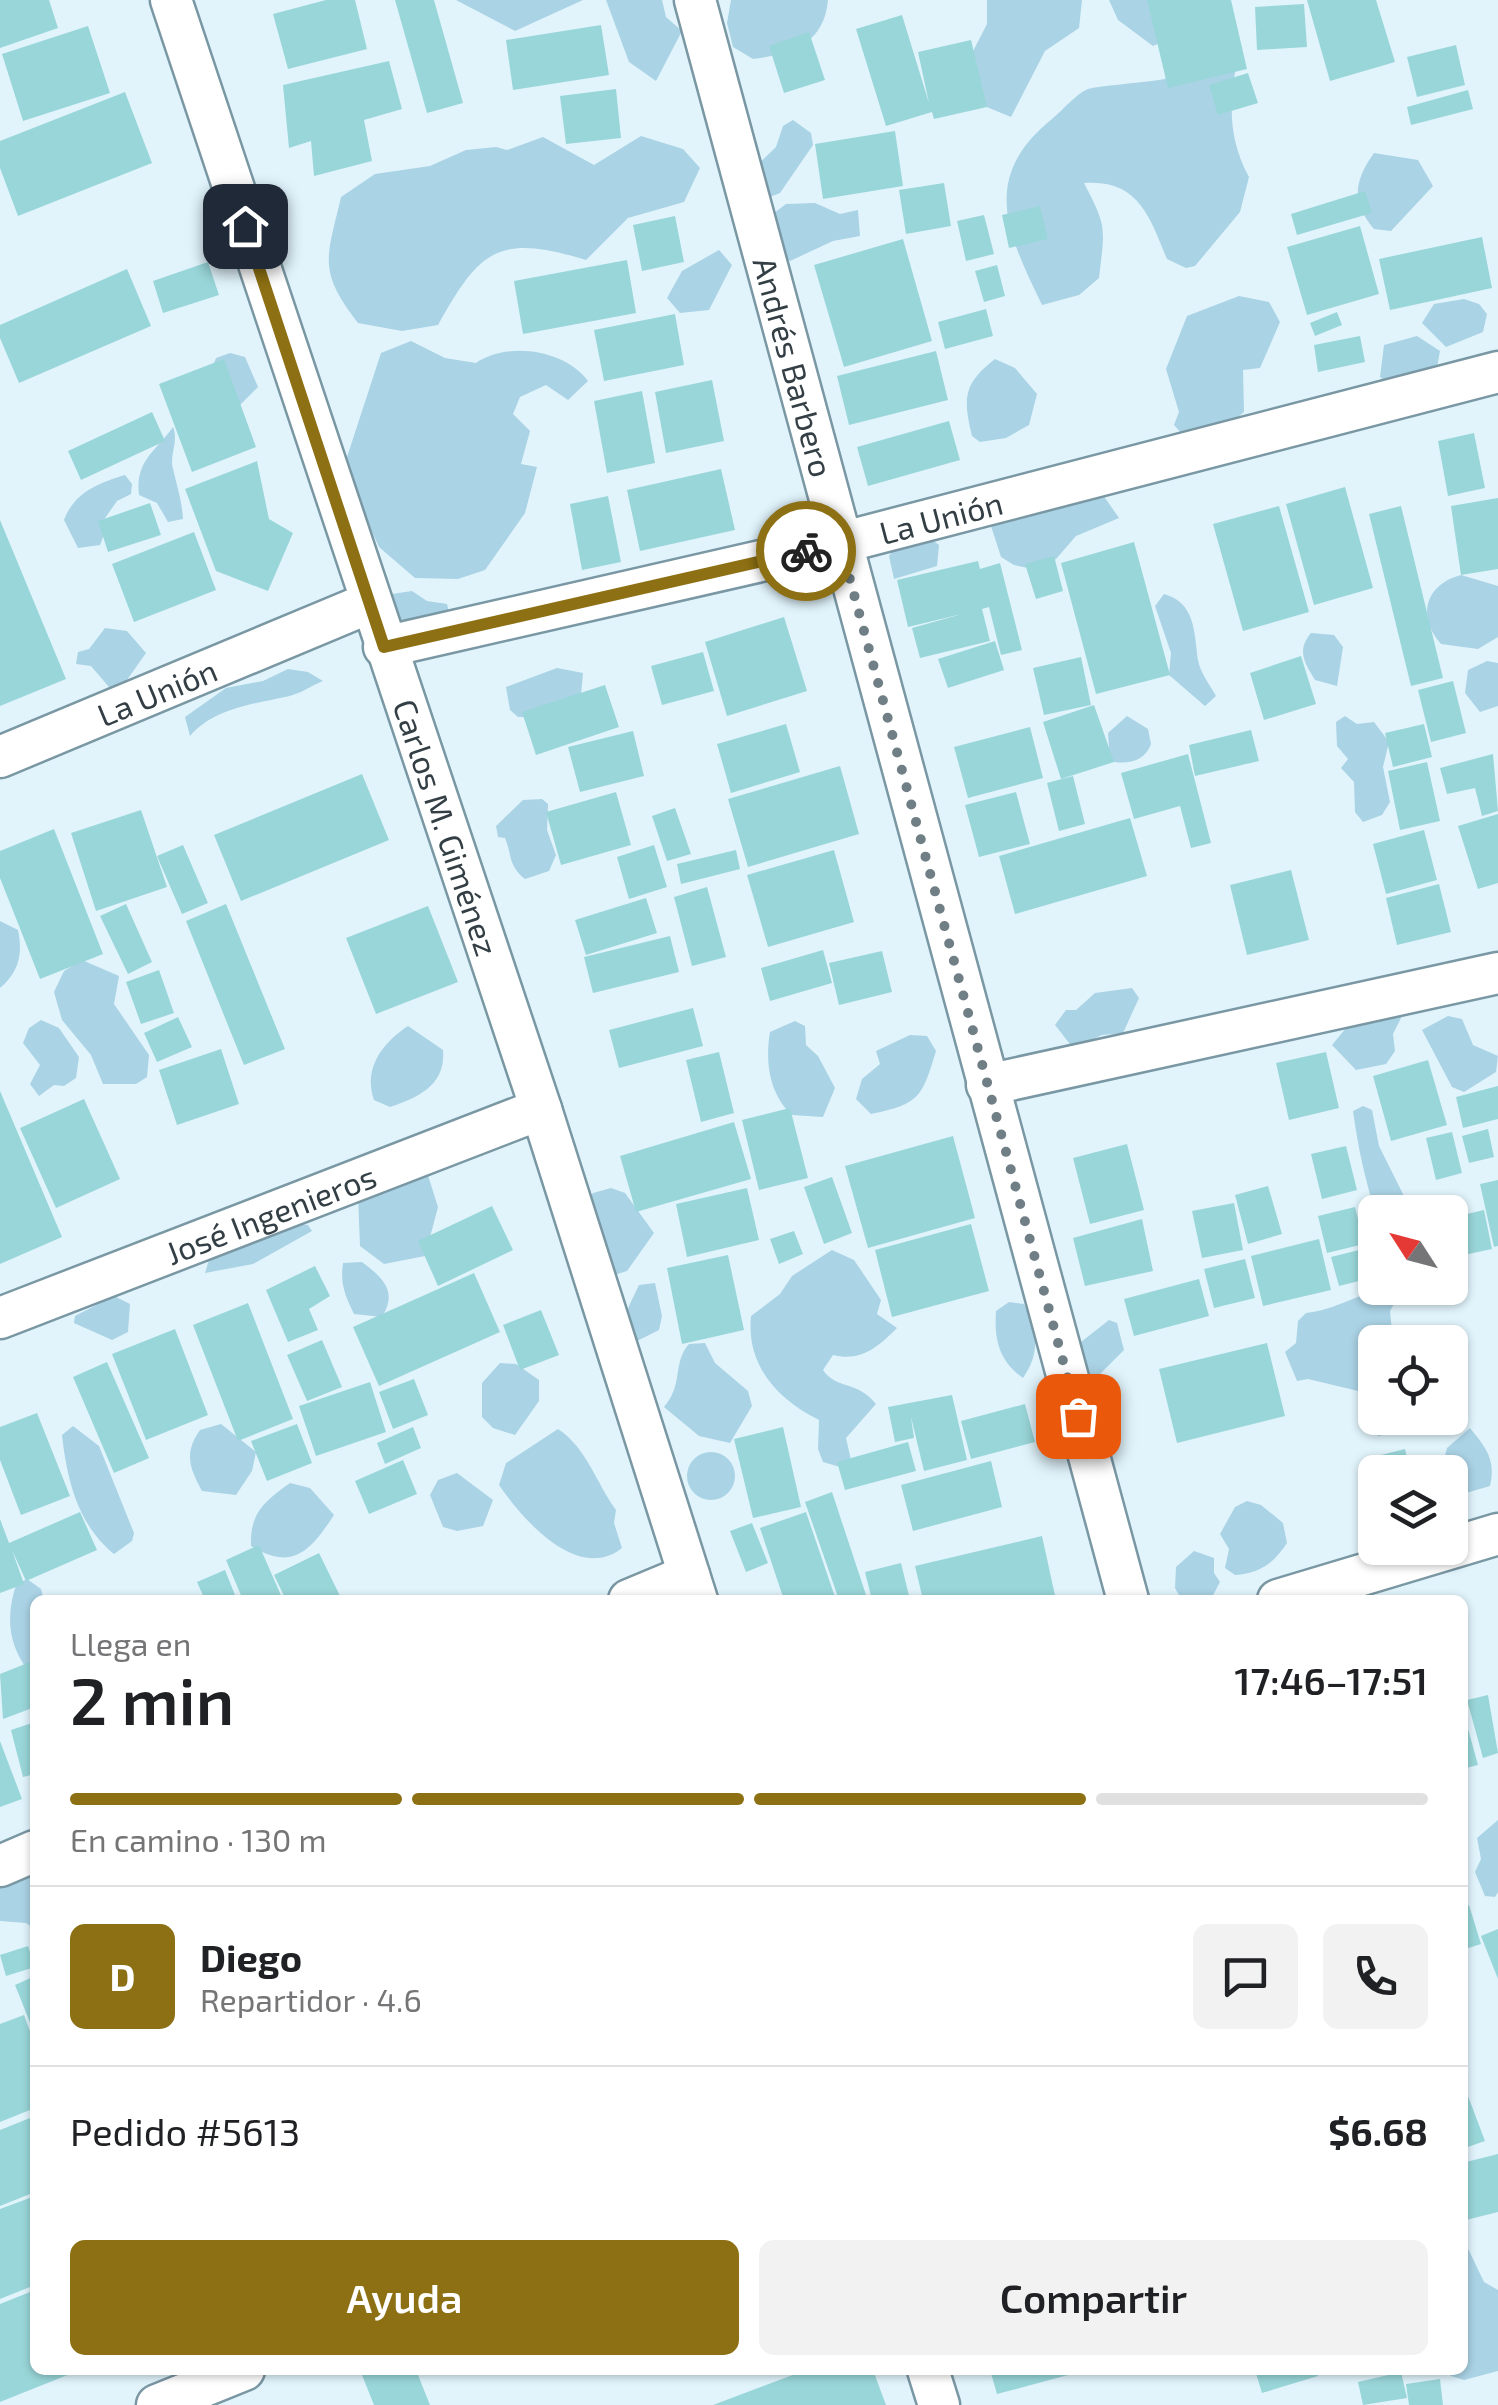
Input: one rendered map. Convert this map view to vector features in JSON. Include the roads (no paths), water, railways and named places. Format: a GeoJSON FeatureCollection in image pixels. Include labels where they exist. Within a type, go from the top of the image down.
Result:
{"type":"FeatureCollection","features":[{"type":"Feature","properties":{"kind":"street","name":"Carlos M. Giménez"},"geometry":{"type":"LineString","coordinates":[[170,0],[541,1109],[693,1587]]}},
{"type":"Feature","properties":{"kind":"street","name":"Andrés Barbero"},"geometry":{"type":"LineString","coordinates":[[696,0],[1127,1595]]}},
{"type":"Feature","properties":{"kind":"street","name":"La Unión"},"geometry":{"type":"LineString","coordinates":[[384,647],[840,543],[1498,372]]}},
{"type":"Feature","properties":{"kind":"street","name":"La Unión"},"geometry":{"type":"LineString","coordinates":[[0,757],[369,604]]}},
{"type":"Feature","properties":{"kind":"street"},"geometry":{"type":"LineString","coordinates":[[987,1085],[1498,973]]}},
{"type":"Feature","properties":{"kind":"street","name":"José Ingenieros"},"geometry":{"type":"LineString","coordinates":[[0,1318],[541,1109]]}},
{"type":"Feature","properties":{"kind":"street"},"geometry":{"type":"LineString","coordinates":[[1295,1595],[1498,1534]]}},
{"type":"Feature","properties":{"kind":"street"},"geometry":{"type":"LineString","coordinates":[[654,1595],[693,1587]]}},
{"type":"Feature","properties":{"kind":"street"},"geometry":{"type":"LineString","coordinates":[[0,1866],[30,1853]]}},
{"type":"Feature","properties":{"kind":"street"},"geometry":{"type":"LineString","coordinates":[[156,2405],[231,2375]]}},
{"type":"Feature","properties":{"kind":"street"},"geometry":{"type":"LineString","coordinates":[[930,2375],[939,2405]]}}]}
